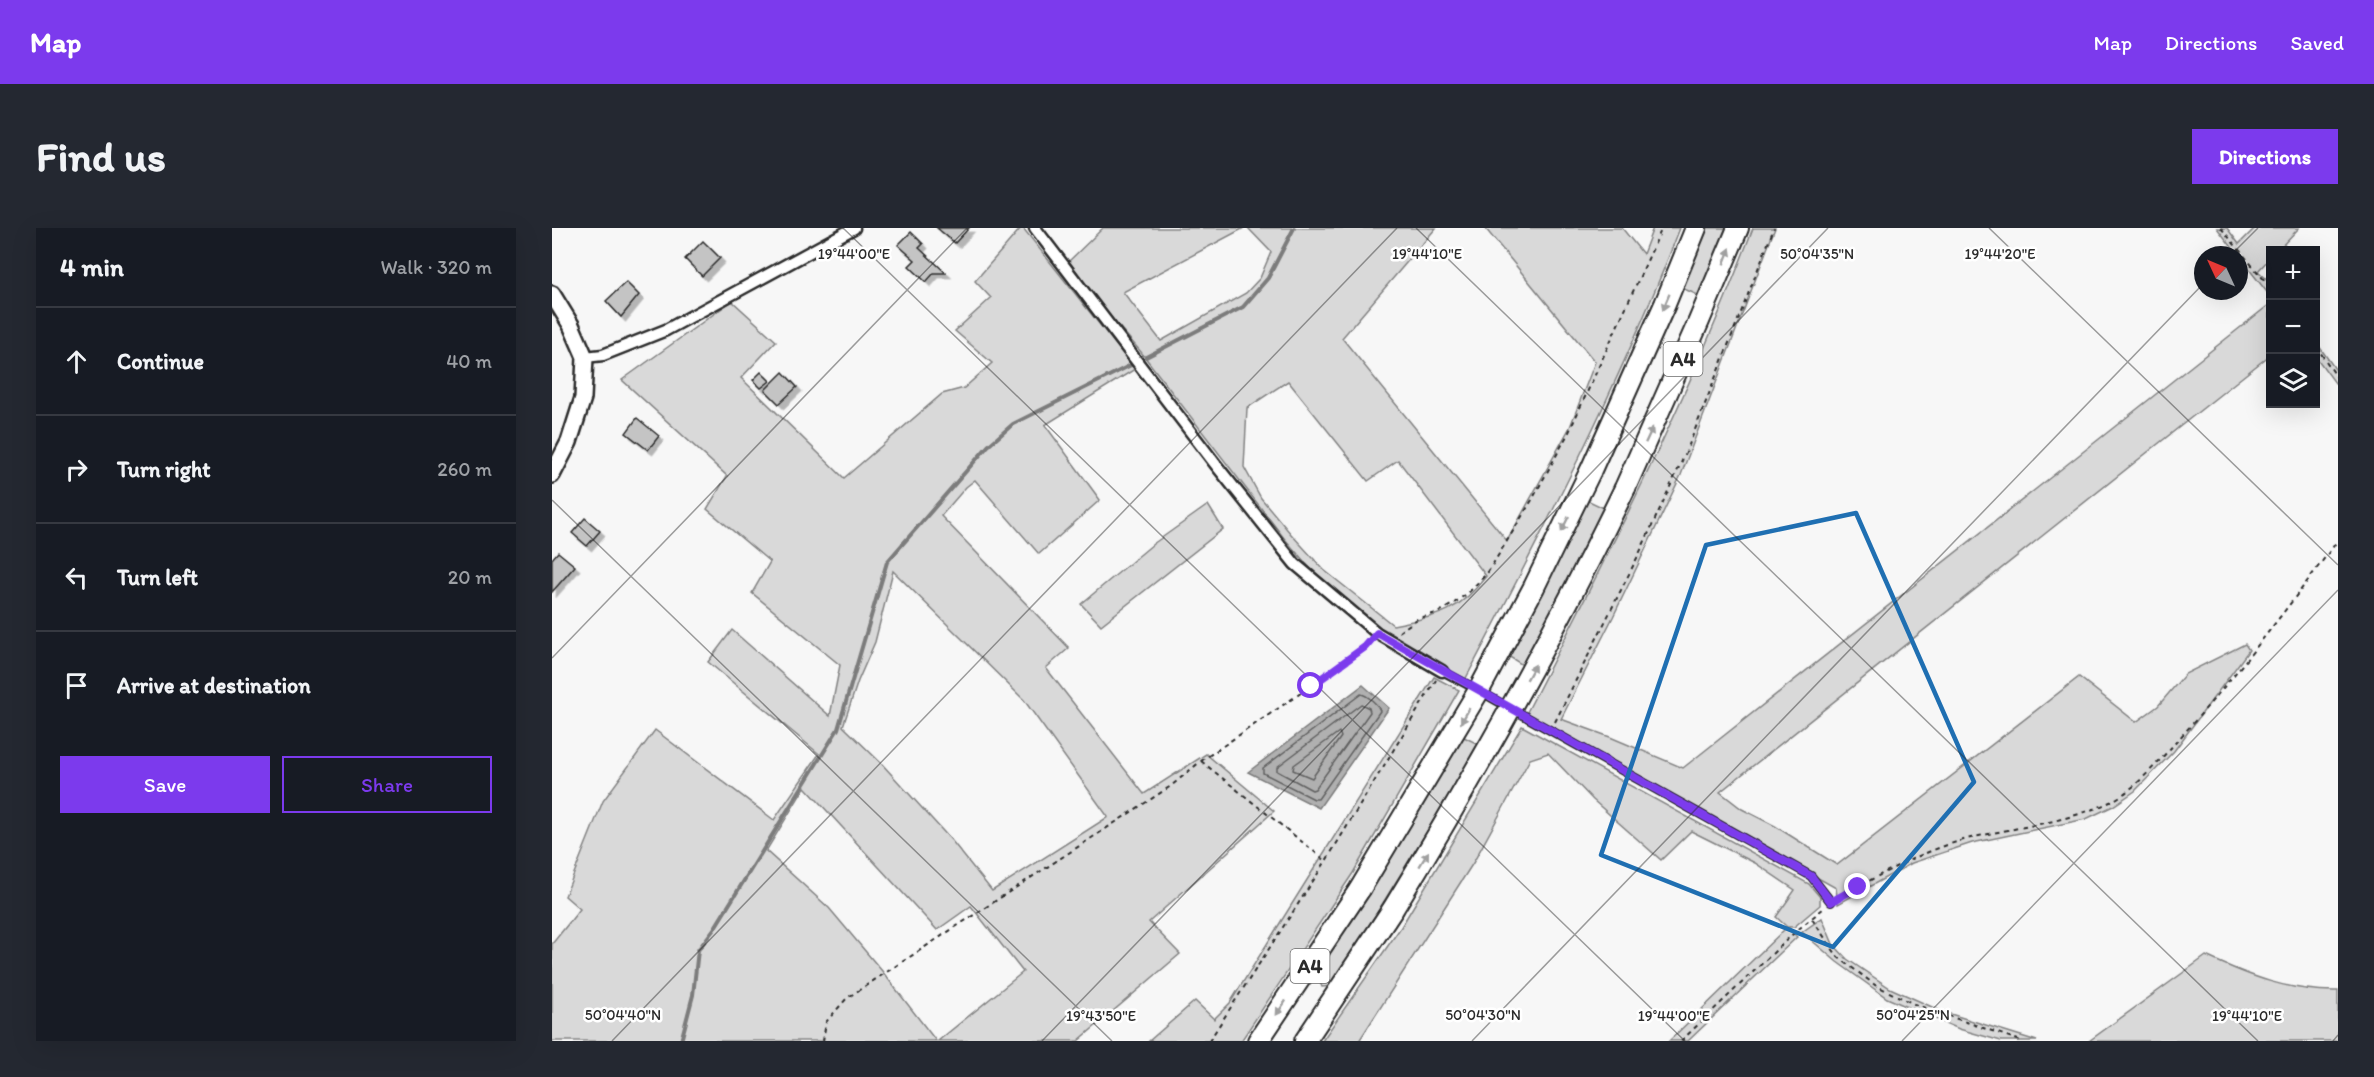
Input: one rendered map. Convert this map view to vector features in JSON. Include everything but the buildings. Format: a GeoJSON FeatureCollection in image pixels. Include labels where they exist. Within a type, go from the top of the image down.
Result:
{"type":"FeatureCollection","features":[{"type":"Feature","properties":{"kind":"highway","name":"A4"},"geometry":{"type":"LineString","coordinates":[[1258,1041],[1360,889],[1478,692],[1534,587],[1590,472],[1665,304],[1696,228]]}},
{"type":"Feature","properties":{"kind":"highway","name":"A4"},"geometry":{"type":"LineString","coordinates":[[1305,1041],[1393,909],[1458,802],[1536,664],[1625,488],[1700,321],[1738,228]]}},
{"type":"Feature","properties":{"kind":"street"},"geometry":{"type":"LineString","coordinates":[[585,357],[603,355],[666,330],[854,228]]}},
{"type":"Feature","properties":{"kind":"street"},"geometry":{"type":"LineString","coordinates":[[1035,228],[1215,465],[1295,564],[1377,633],[1442,670]]}},
{"type":"Feature","properties":{"kind":"street"},"geometry":{"type":"LineString","coordinates":[[552,294],[571,325],[585,357],[583,398],[569,442],[552,475]]}},
{"type":"Feature","properties":{"kind":"lane"},"geometry":{"type":"LineString","coordinates":[[1442,670],[1811,876],[1831,902]]}},
{"type":"Feature","properties":{"kind":"path"},"geometry":{"type":"LineString","coordinates":[[1391,641],[1401,629],[1417,619],[1439,612],[1453,604],[1469,592],[1488,572],[1532,500],[1569,432],[1662,228]]}},
{"type":"Feature","properties":{"kind":"path"},"geometry":{"type":"LineString","coordinates":[[1551,730],[1639,554],[1687,450],[1774,228]]}},
{"type":"Feature","properties":{"kind":"path"},"geometry":{"type":"LineString","coordinates":[[2221,228],[2266,281]]}},
{"type":"Feature","properties":{"kind":"path"},"geometry":{"type":"LineString","coordinates":[[2320,352],[2338,379]]}},
{"type":"Feature","properties":{"kind":"path"},"geometry":{"type":"LineString","coordinates":[[1681,1041],[1831,902],[1917,855],[1978,836],[2061,820],[2112,801],[2145,776],[2261,644],[2338,540]]}},
{"type":"Feature","properties":{"kind":"path"},"geometry":{"type":"LineString","coordinates":[[823,1041],[826,1022],[847,998],[1171,786],[1201,760],[1349,660],[1377,633]]}},
{"type":"Feature","properties":{"kind":"path"},"geometry":{"type":"LineString","coordinates":[[1209,1041],[1326,861],[1442,670]]}},
{"type":"Feature","properties":{"kind":"path"},"geometry":{"type":"LineString","coordinates":[[1201,760],[1326,861]]}},
{"type":"Feature","properties":{"kind":"path"},"geometry":{"type":"LineString","coordinates":[[1812,919],[1838,957],[1875,985],[1914,1004],[2021,1041]]}},
{"type":"Feature","properties":{"kind":"highlighted area"},"geometry":{"type":"Polygon","coordinates":[[[1856,513],[1974,782],[1833,947],[1601,855],[1706,545],[1856,513]]]}},
{"type":"Feature","properties":{"kind":"shaded area"},"geometry":{"type":"Polygon","coordinates":[[[1023,228],[1135,369],[1045,425],[1100,500],[1039,554],[975,480],[941,516],[1069,648],[1046,668],[1144,794],[1206,754],[1274,811],[1149,922],[1180,954],[1078,1041],[938,1041],[1023,972],[971,906],[937,930],[805,787],[766,851],[829,908],[882,971],[936,1041],[552,1041],[552,944],[580,909],[565,896],[603,801],[655,730],[774,820],[819,754],[708,662],[732,630],[830,716],[840,665],[752,593],[770,562],[707,509],[727,476],[622,380],[732,301],[776,341],[741,378],[844,478],[942,394],[964,388],[992,363],[955,331],[991,298],[975,281],[1023,228]],[[893,571],[875,642],[858,681],[843,726],[881,763],[952,841],[992,891],[1108,817],[1024,700],[893,571]]]}},
{"type":"Feature","properties":{"kind":"shaded area"},"geometry":{"type":"Polygon","coordinates":[[[1103,228],[1244,228],[1123,292],[1161,341],[1246,293],[1260,278],[1271,252],[1248,228],[1436,228],[1342,338],[1507,541],[1570,427],[1595,362],[1485,228],[1622,228],[1643,254],[1653,228],[1680,228],[1606,401],[1465,680],[1379,629],[1310,568],[1284,538],[1141,352],[1102,307],[1069,261],[1103,228]],[[1288,381],[1247,408],[1244,467],[1261,498],[1324,570],[1393,625],[1434,616],[1456,606],[1476,589],[1486,576],[1398,460],[1368,481],[1288,381]]]}},
{"type":"Feature","properties":{"kind":"shaded area"},"geometry":{"type":"Polygon","coordinates":[[[1705,228],[1727,228],[1700,296],[1682,288],[1705,228]]]}},
{"type":"Feature","properties":{"kind":"shaded area"},"geometry":{"type":"Polygon","coordinates":[[[1753,228],[1775,228],[1681,475],[1561,719],[1683,768],[2266,307],[2266,358],[1720,792],[1742,809],[1775,826],[1837,865],[2079,677],[2136,722],[2158,706],[2185,674],[2245,644],[2249,650],[2174,751],[2135,791],[2113,806],[2086,819],[1972,843],[1912,863],[1838,904],[1836,888],[1526,714],[1647,474],[1729,290],[1753,228]]]}},
{"type":"Feature","properties":{"kind":"shaded area"},"geometry":{"type":"Polygon","coordinates":[[[2217,228],[2227,228],[2239,244],[2255,228],[2299,228],[2282,246],[2266,246],[2266,262],[2258,271],[2266,278],[2266,291],[2248,268],[2248,246],[2231,246],[2217,228]]]}},
{"type":"Feature","properties":{"kind":"shaded area"},"geometry":{"type":"Polygon","coordinates":[[[2320,348],[2338,373],[2338,387],[2320,362],[2320,348]]]}},
{"type":"Feature","properties":{"kind":"shaded area"},"geometry":{"type":"Polygon","coordinates":[[[1587,500],[1606,509],[1524,666],[1508,656],[1587,500]]]}},
{"type":"Feature","properties":{"kind":"shaded area"},"geometry":{"type":"Polygon","coordinates":[[[1208,505],[1223,529],[1101,625],[1081,604],[1153,544],[1208,505]]]}},
{"type":"Feature","properties":{"kind":"shaded area"},"geometry":{"type":"Polygon","coordinates":[[[1434,677],[1459,690],[1353,873],[1241,1041],[1149,1041],[1195,1001],[1214,1019],[1230,1003],[1434,677]]]}},
{"type":"Feature","properties":{"kind":"shaded area"},"geometry":{"type":"Polygon","coordinates":[[[1522,726],[1809,884],[1820,897],[1820,905],[1794,927],[1788,927],[1797,937],[1688,1041],[1669,1041],[1787,927],[1776,917],[1795,890],[1755,863],[1691,831],[1661,860],[1593,800],[1548,753],[1530,759],[1473,863],[1359,1041],[1322,1041],[1401,927],[1522,726]]]}},
{"type":"Feature","properties":{"kind":"shaded area"},"geometry":{"type":"Polygon","coordinates":[[[1462,736],[1480,745],[1332,986],[1322,987],[1316,973],[1462,736]]]}},
{"type":"Feature","properties":{"kind":"shaded area"},"geometry":{"type":"Polygon","coordinates":[[[1822,918],[1833,944],[1847,959],[1890,988],[1941,1011],[2037,1041],[2001,1041],[1959,1029],[1887,998],[1837,962],[1802,932],[1822,918]]]}},
{"type":"Feature","properties":{"kind":"shaded area"},"geometry":{"type":"Polygon","coordinates":[[[2206,956],[2238,970],[2286,986],[2338,991],[2338,1041],[2089,1041],[2206,956]]]}},
{"type":"Feature","properties":{"kind":"water"},"geometry":{"type":"Polygon","coordinates":[[[1363,685],[1389,708],[1319,808],[1248,772],[1363,685]]]}},
{"type":"Feature","properties":{"kind":"waterway"},"geometry":{"type":"LineString","coordinates":[[1146,357],[1243,307],[1268,278],[1294,228]]}},
{"type":"Feature","properties":{"kind":"waterway"},"geometry":{"type":"LineString","coordinates":[[681,1041],[693,995],[698,950],[714,929],[838,729],[887,562],[988,446],[1013,424],[1131,365]]}},
{"type":"Feature","properties":{"kind":"route"},"geometry":{"type":"LineString","coordinates":[[1311,686],[1365,647],[1377,633],[1811,876],[1831,902],[1858,887]]}}]}
